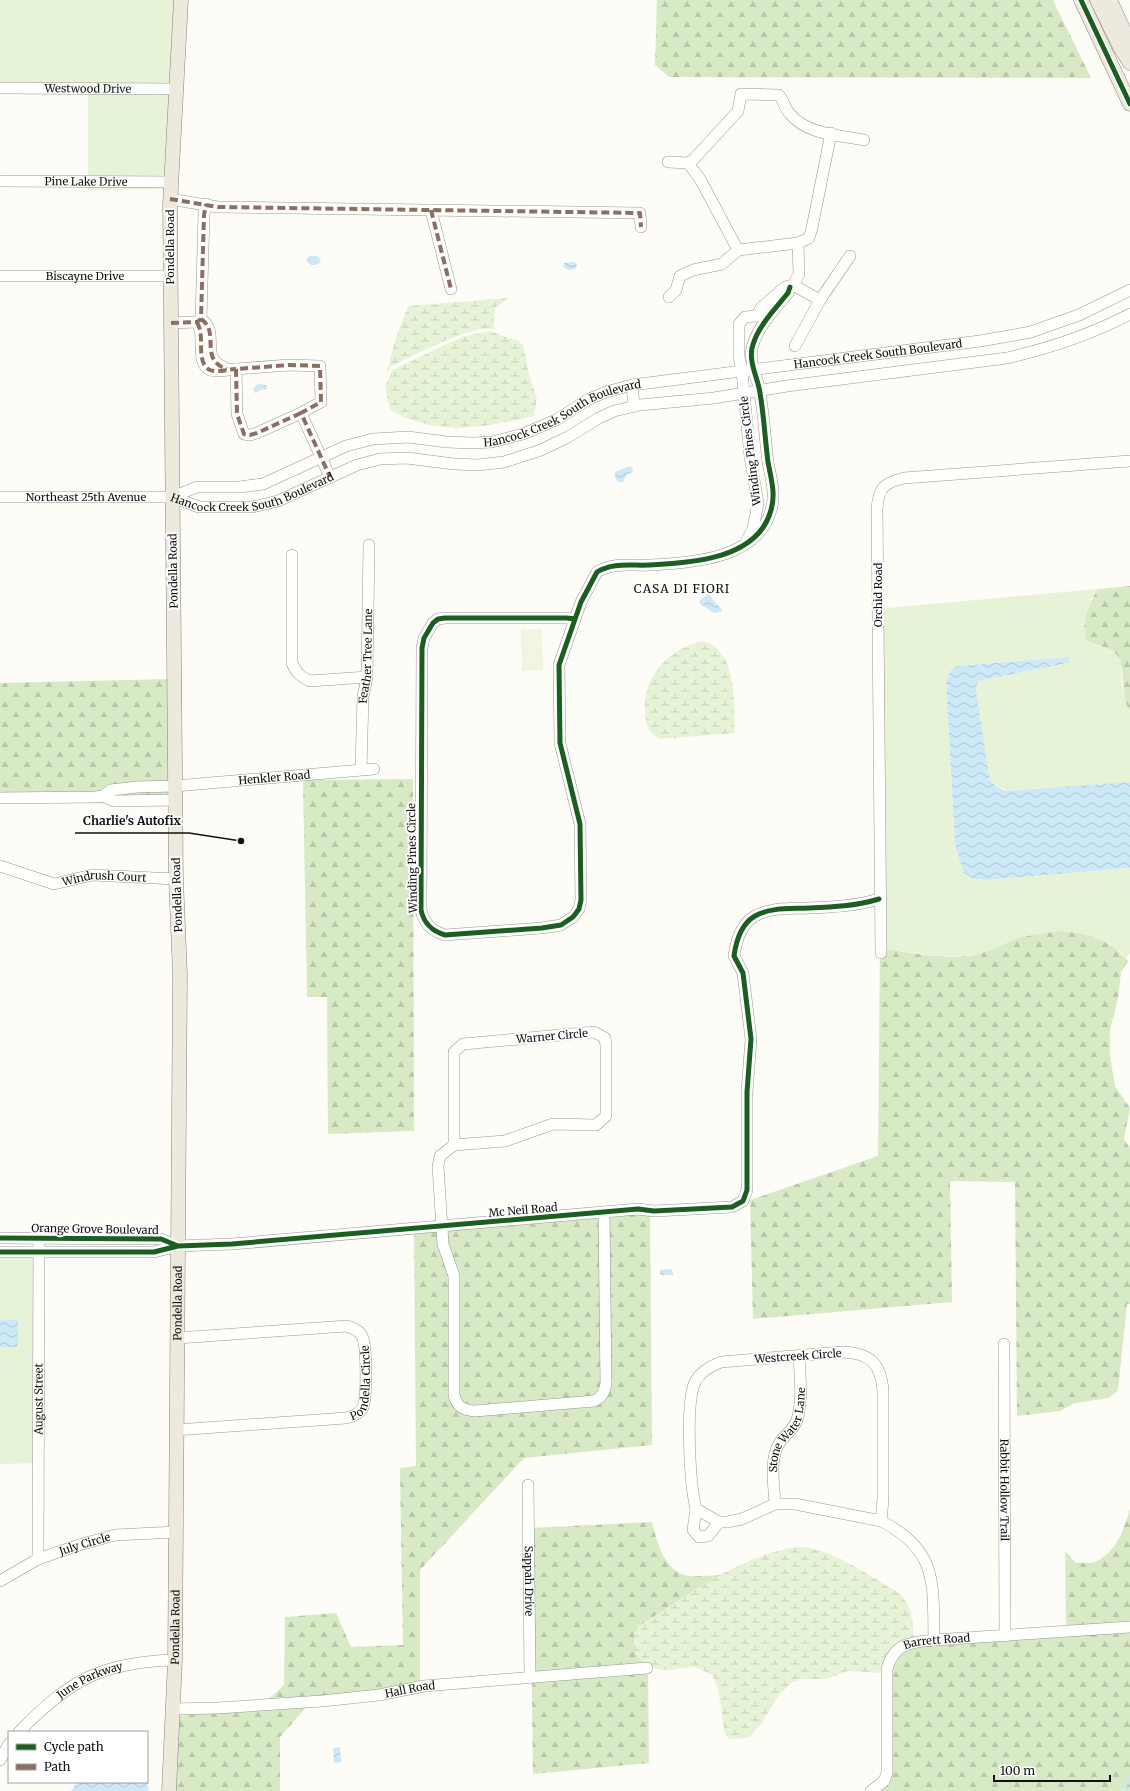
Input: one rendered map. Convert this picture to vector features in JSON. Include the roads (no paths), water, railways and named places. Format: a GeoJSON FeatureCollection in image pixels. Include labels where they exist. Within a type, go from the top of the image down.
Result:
{"type":"FeatureCollection","features":[{"type":"Feature","properties":{"kind":"main road","name":"Pondella Road"},"geometry":{"type":"LineString","coordinates":[[169,1791],[175,1660],[180,975],[176,879],[170,199],[181,0]]}},
{"type":"Feature","properties":{"kind":"main road"},"geometry":{"type":"LineString","coordinates":[[1082,0],[1130,104]]}},
{"type":"Feature","properties":{"kind":"main road"},"geometry":{"type":"LineString","coordinates":[[1097,0],[1120,47],[1130,63]]}},
{"type":"Feature","properties":{"kind":"main road"},"geometry":{"type":"LineString","coordinates":[[1110,0],[1130,44]]}},
{"type":"Feature","properties":{"kind":"street","name":"Westwood Drive"},"geometry":{"type":"LineString","coordinates":[[0,88],[177,89]]}},
{"type":"Feature","properties":{"kind":"street"},"geometry":{"type":"LineString","coordinates":[[668,162],[688,163],[693,160],[738,111],[741,94],[779,95],[784,101],[788,112],[795,120],[811,129],[822,133],[831,133],[864,140]]}},
{"type":"Feature","properties":{"kind":"street"},"geometry":{"type":"LineString","coordinates":[[669,297],[676,290],[680,276],[693,270],[722,264],[738,250],[798,243],[809,238],[831,133]]}},
{"type":"Feature","properties":{"kind":"street"},"geometry":{"type":"LineString","coordinates":[[688,163],[700,179],[738,250]]}},
{"type":"Feature","properties":{"kind":"street","name":"Pine Lake Drive"},"geometry":{"type":"LineString","coordinates":[[0,181],[171,182]]}},
{"type":"Feature","properties":{"kind":"street"},"geometry":{"type":"LineString","coordinates":[[170,199],[218,207],[640,214],[641,228]]}},
{"type":"Feature","properties":{"kind":"street"},"geometry":{"type":"LineString","coordinates":[[206,204],[204,215],[199,321],[202,359],[205,365],[210,370],[289,365],[320,366],[321,402],[301,413],[250,436],[244,434],[237,414],[232,369]]}},
{"type":"Feature","properties":{"kind":"street"},"geometry":{"type":"LineString","coordinates":[[431,210],[451,289]]}},
{"type":"Feature","properties":{"kind":"street"},"geometry":{"type":"LineString","coordinates":[[748,370],[752,349],[762,326],[788,293],[799,274],[798,243]]}},
{"type":"Feature","properties":{"kind":"street"},"geometry":{"type":"LineString","coordinates":[[795,346],[820,300],[850,256]]}},
{"type":"Feature","properties":{"kind":"street","name":"Biscayne Drive"},"geometry":{"type":"LineString","coordinates":[[0,276],[170,276]]}},
{"type":"Feature","properties":{"kind":"street"},"geometry":{"type":"LineString","coordinates":[[748,370],[739,357],[739,324],[745,317],[757,316],[761,308],[785,287],[792,286],[820,300]]}},
{"type":"Feature","properties":{"kind":"street","name":"Hancock Creek South Boulevard"},"geometry":{"type":"LineString","coordinates":[[172,497],[197,487],[239,487],[262,484],[346,446],[374,439],[398,436],[461,443],[492,442],[537,429],[556,420],[589,399],[606,392],[632,385],[980,341],[1031,332],[1078,315],[1130,290]]}},
{"type":"Feature","properties":{"kind":"street","name":"Hancock Creek South Boulevard"},"geometry":{"type":"LineString","coordinates":[[172,497],[199,507],[252,507],[278,501],[357,465],[380,459],[406,458],[454,464],[504,462],[541,450],[568,437],[599,418],[634,406],[744,394],[1007,358],[1039,351],[1081,337],[1130,314]]}},
{"type":"Feature","properties":{"kind":"street"},"geometry":{"type":"LineString","coordinates":[[171,323],[199,321]]}},
{"type":"Feature","properties":{"kind":"street","name":"Winding Pines Circle"},"geometry":{"type":"LineString","coordinates":[[575,619],[445,618],[438,619],[433,623],[424,638],[420,682],[421,910],[423,919],[433,930],[445,936],[561,925],[573,917],[579,910],[582,900],[582,833],[564,762],[559,733],[559,665],[575,619],[592,578],[596,572],[615,564],[648,565],[712,557],[738,548],[757,537],[768,519],[773,502],[773,483],[768,459],[760,391],[748,370]]}},
{"type":"Feature","properties":{"kind":"street","name":"Winding Pines Circle"},"geometry":{"type":"LineString","coordinates":[[738,548],[745,542],[753,529],[758,503],[752,473],[744,394],[748,370]]}},
{"type":"Feature","properties":{"kind":"street"},"geometry":{"type":"LineString","coordinates":[[632,385],[634,406]]}},
{"type":"Feature","properties":{"kind":"street"},"geometry":{"type":"LineString","coordinates":[[301,413],[330,477]]}},
{"type":"Feature","properties":{"kind":"street","name":"Orchid Road"},"geometry":{"type":"LineString","coordinates":[[881,953],[879,899],[877,508],[878,497],[883,487],[904,478],[1130,461]]}},
{"type":"Feature","properties":{"kind":"street","name":"Northeast 25th Avenue"},"geometry":{"type":"LineString","coordinates":[[0,497],[172,497]]}},
{"type":"Feature","properties":{"kind":"street","name":"Feather Tree Lane"},"geometry":{"type":"LineString","coordinates":[[361,768],[363,697],[367,677],[369,545]]}},
{"type":"Feature","properties":{"kind":"street"},"geometry":{"type":"LineString","coordinates":[[292,555],[292,663],[296,671],[302,677],[310,681],[367,677]]}},
{"type":"Feature","properties":{"kind":"street","name":"Henkler Road"},"geometry":{"type":"LineString","coordinates":[[0,798],[103,796],[114,801],[361,768],[374,768]]}},
{"type":"Feature","properties":{"kind":"street","name":"Windrush Court"},"geometry":{"type":"LineString","coordinates":[[0,866],[54,884],[92,875],[176,879]]}},
{"type":"Feature","properties":{"kind":"street"},"geometry":{"type":"LineString","coordinates":[[0,875],[12,871]]}},
{"type":"Feature","properties":{"kind":"street","name":"Mc Neil Road"},"geometry":{"type":"LineString","coordinates":[[178,1246],[217,1245],[442,1227],[638,1209],[654,1211],[732,1207],[743,1201],[747,1190],[748,1076],[751,1039],[743,973],[734,956],[735,945],[745,925],[754,917],[765,912],[789,908],[846,906],[879,899]]}},
{"type":"Feature","properties":{"kind":"street","name":"Warner Circle"},"geometry":{"type":"LineString","coordinates":[[594,1032],[605,1038],[606,1116],[596,1125],[553,1124],[505,1141],[454,1146],[454,1052],[463,1044],[594,1032]]}},
{"type":"Feature","properties":{"kind":"street"},"geometry":{"type":"LineString","coordinates":[[454,1146],[440,1156],[439,1178],[444,1252],[452,1266],[454,1276],[454,1395],[456,1403],[462,1409],[475,1411],[594,1402],[604,1393],[606,1384],[604,1212]]}},
{"type":"Feature","properties":{"kind":"street","name":"Orange Grove Boulevard"},"geometry":{"type":"LineString","coordinates":[[0,1238],[161,1238],[178,1246]]}},
{"type":"Feature","properties":{"kind":"street","name":"August Street"},"geometry":{"type":"LineString","coordinates":[[38,1559],[39,1238]]}},
{"type":"Feature","properties":{"kind":"street"},"geometry":{"type":"LineString","coordinates":[[93,1238],[93,1252]]}},
{"type":"Feature","properties":{"kind":"street","name":"Orange Grove Boulevard"},"geometry":{"type":"LineString","coordinates":[[0,1252],[154,1252],[178,1246]]}},
{"type":"Feature","properties":{"kind":"street","name":"Pondella Circle"},"geometry":{"type":"LineString","coordinates":[[176,1430],[346,1418],[356,1415],[362,1408],[365,1381],[365,1344],[362,1336],[356,1329],[348,1326],[177,1338]]}},
{"type":"Feature","properties":{"kind":"street","name":"Rabbit Hollow Trail"},"geometry":{"type":"LineString","coordinates":[[1004,1344],[1005,1636]]}},
{"type":"Feature","properties":{"kind":"street","name":"Westcreek Circle"},"geometry":{"type":"LineString","coordinates":[[718,1522],[708,1536],[699,1537],[693,1530],[696,1510],[691,1487],[690,1429],[692,1392],[696,1381],[713,1365],[721,1362],[842,1352],[855,1352],[867,1357],[876,1365],[882,1378],[883,1500],[881,1521]]}},
{"type":"Feature","properties":{"kind":"street","name":"Stone Water Lane"},"geometry":{"type":"LineString","coordinates":[[775,1504],[775,1451],[780,1442],[796,1422],[800,1407],[799,1356]]}},
{"type":"Feature","properties":{"kind":"street","name":"Sappah Drive"},"geometry":{"type":"LineString","coordinates":[[528,1485],[530,1677]]}},
{"type":"Feature","properties":{"kind":"street"},"geometry":{"type":"LineString","coordinates":[[696,1510],[718,1522],[727,1522],[742,1519],[775,1504],[804,1505],[881,1521],[899,1530],[908,1538],[924,1558],[933,1583],[934,1640]]}},
{"type":"Feature","properties":{"kind":"street","name":"July Circle"},"geometry":{"type":"LineString","coordinates":[[0,1582],[38,1559],[79,1545],[115,1536],[176,1532]]}},
{"type":"Feature","properties":{"kind":"street","name":"Barrett Road"},"geometry":{"type":"LineString","coordinates":[[871,1791],[884,1781],[887,1773],[888,1739],[886,1683],[889,1660],[902,1646],[921,1641],[1130,1627]]}},
{"type":"Feature","properties":{"kind":"street","name":"June Parkway"},"geometry":{"type":"LineString","coordinates":[[20,1731],[40,1710],[60,1694],[80,1681],[100,1672],[127,1664],[175,1660]]}},
{"type":"Feature","properties":{"kind":"street","name":"Hall Road"},"geometry":{"type":"LineString","coordinates":[[173,1710],[322,1701],[379,1695],[424,1686],[648,1668]]}},
{"type":"Feature","properties":{"kind":"street"},"geometry":{"type":"LineString","coordinates":[[0,1760],[8,1746]]}},
{"type":"Feature","properties":{"kind":"water"},"geometry":{"type":"Polygon","coordinates":[[[310,256],[319,257],[321,262],[316,265],[312,265],[306,261],[310,256]]]}},
{"type":"Feature","properties":{"kind":"water"},"geometry":{"type":"Polygon","coordinates":[[[574,262],[577,265],[575,269],[568,270],[563,267],[564,263],[574,262]]]}},
{"type":"Feature","properties":{"kind":"water"},"geometry":{"type":"Polygon","coordinates":[[[258,384],[266,385],[267,389],[255,393],[253,389],[258,384]]]}},
{"type":"Feature","properties":{"kind":"water"},"geometry":{"type":"Polygon","coordinates":[[[630,466],[633,469],[632,473],[627,474],[623,482],[618,482],[615,477],[615,472],[630,466]]]}},
{"type":"Feature","properties":{"kind":"water"},"geometry":{"type":"Polygon","coordinates":[[[708,594],[723,611],[714,613],[700,604],[700,600],[708,594]]]}},
{"type":"Feature","properties":{"kind":"water"},"geometry":{"type":"Polygon","coordinates":[[[1068,657],[1070,661],[1068,663],[978,681],[976,690],[990,781],[1007,791],[1130,782],[1130,868],[986,880],[974,879],[964,873],[955,845],[946,681],[950,671],[957,666],[1068,657]]]}},
{"type":"Feature","properties":{"kind":"water"},"geometry":{"type":"Polygon","coordinates":[[[672,1269],[673,1275],[660,1275],[660,1270],[672,1269]]]}},
{"type":"Feature","properties":{"kind":"water"},"geometry":{"type":"Polygon","coordinates":[[[0,1320],[18,1320],[18,1347],[0,1347],[0,1320]]]}},
{"type":"Feature","properties":{"kind":"water"},"geometry":{"type":"Polygon","coordinates":[[[340,1747],[341,1762],[334,1763],[333,1748],[340,1747]]]}},
{"type":"Feature","properties":{"kind":"water"},"geometry":{"type":"Polygon","coordinates":[[[76,1783],[148,1783],[148,1791],[71,1791],[76,1783]]]}},
{"type":"Feature","properties":{"kind":"waterway"},"geometry":{"type":"LineString","coordinates":[[1123,1791],[1130,1776]]}},
{"type":"Feature","properties":{"kind":"place","name":"Charlie's Autofix"},"geometry":{"type":"Point","coordinates":[241,841]}},
{"type":"Feature","properties":{"kind":"district","name":"CASA DI FIORI"},"geometry":{"type":"Point","coordinates":[682,589]}}]}
